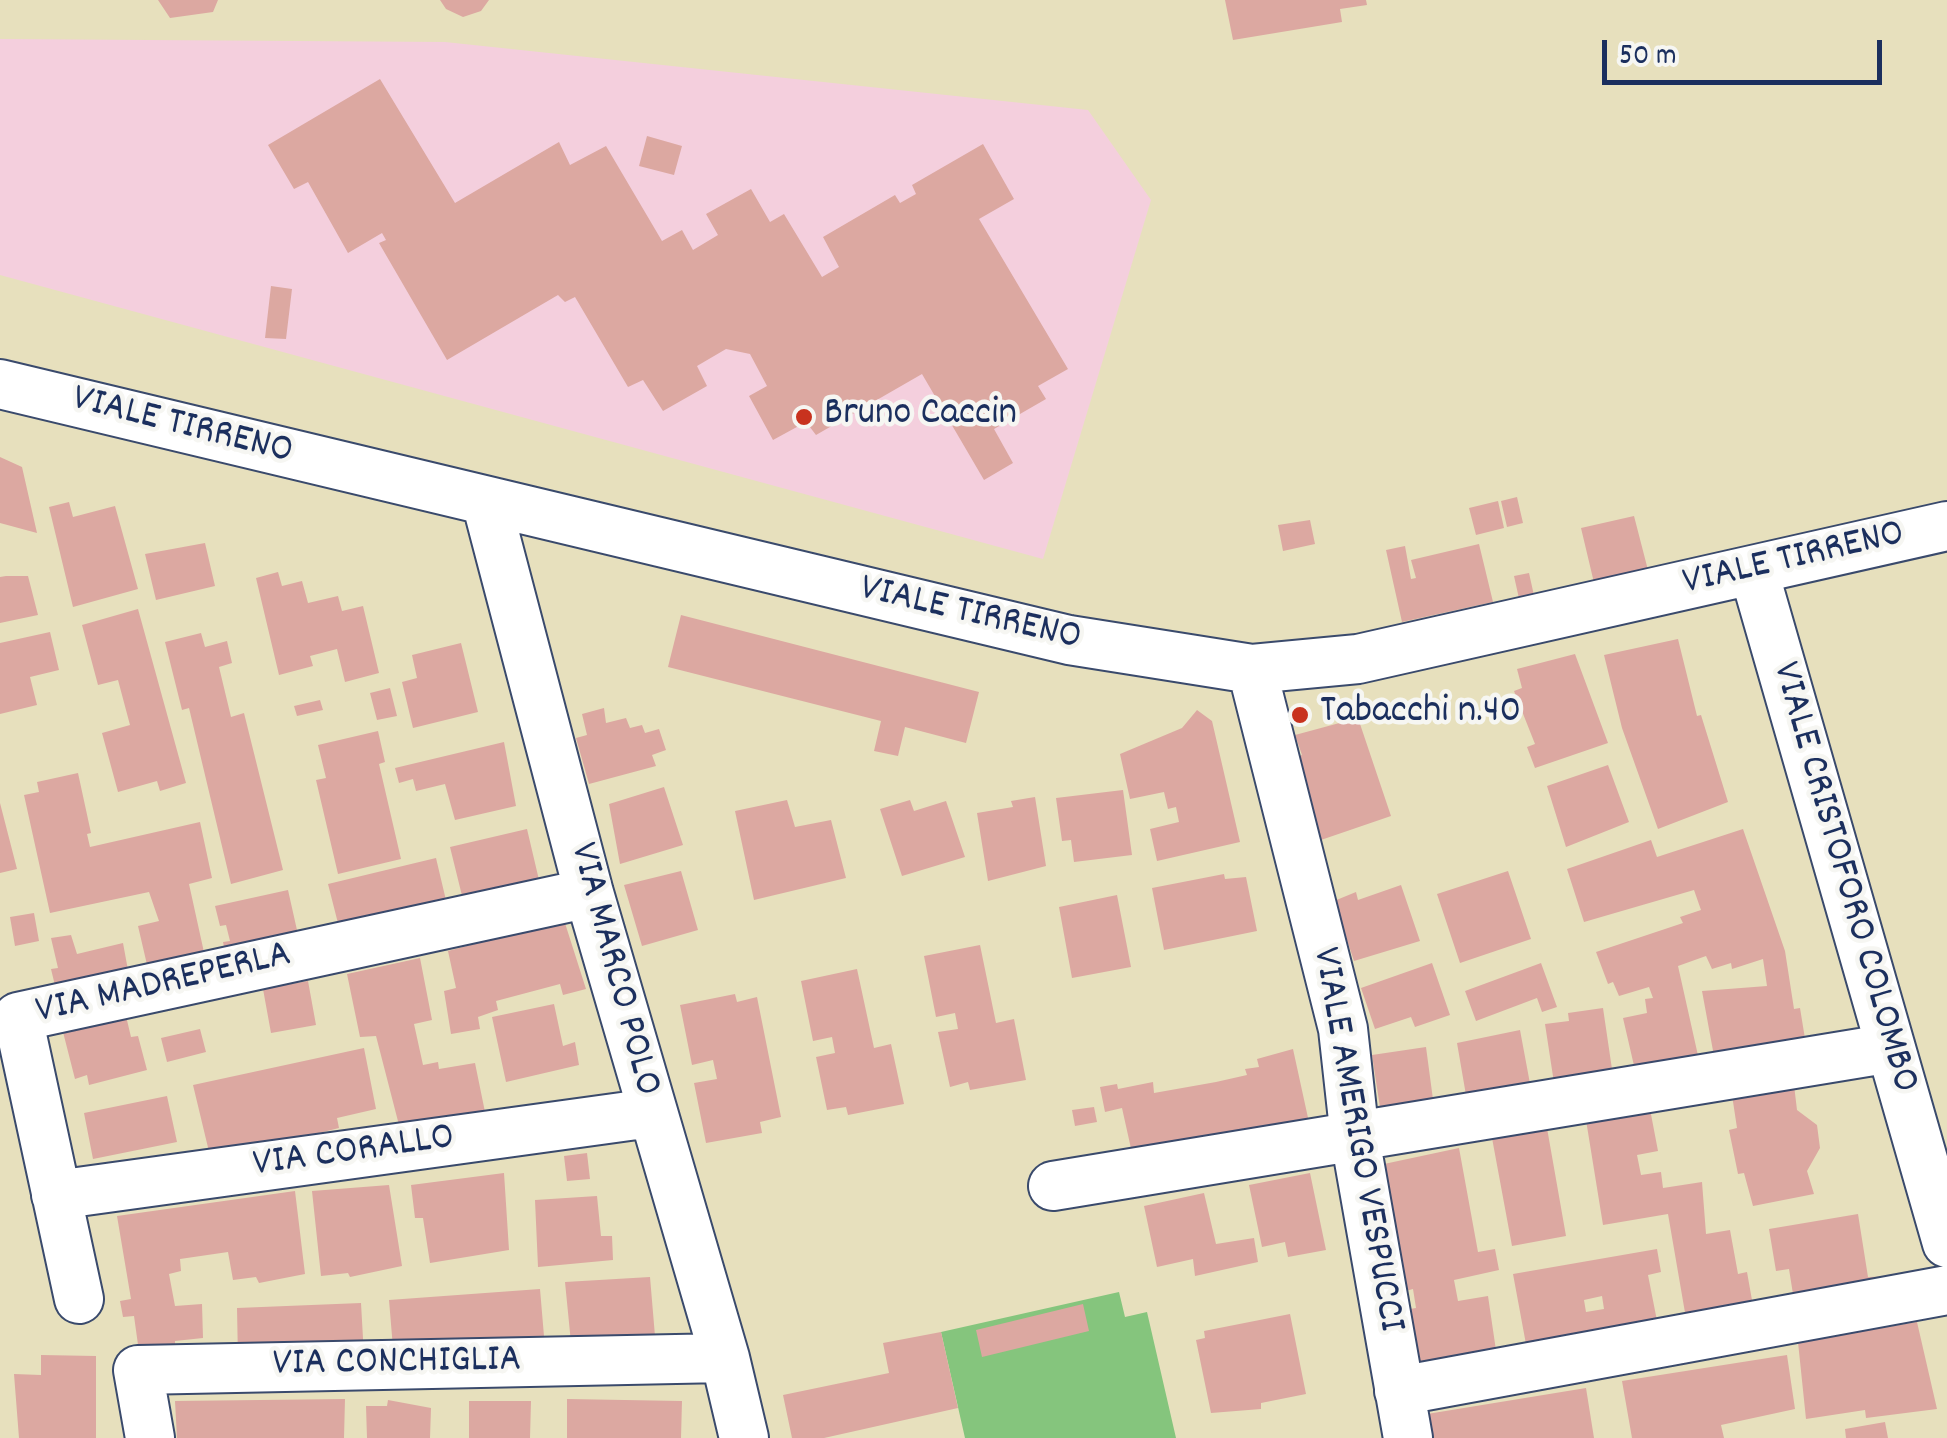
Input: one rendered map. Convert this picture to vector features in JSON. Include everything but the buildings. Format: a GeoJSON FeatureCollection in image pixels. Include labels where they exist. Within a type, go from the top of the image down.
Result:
{"type":"FeatureCollection","features":[{"type":"Feature","properties":{"kind":"street","name":"VIALE TIRRENO"},"geometry":{"type":"LineString","coordinates":[[0,384],[1069,640],[1252,669],[1358,659],[1947,526]]}},
{"type":"Feature","properties":{"kind":"street","name":"VIA MARCO POLO"},"geometry":{"type":"LineString","coordinates":[[486,501],[589,893],[725,1358],[744,1438]]}},
{"type":"Feature","properties":{"kind":"street","name":"VIALE CRISTOFORO COLOMBO"},"geometry":{"type":"LineString","coordinates":[[1754,572],[1947,1242]]}},
{"type":"Feature","properties":{"kind":"street","name":"VIALE AMERIGO VESPUCCI"},"geometry":{"type":"LineString","coordinates":[[1252,669],[1343,1029],[1355,1138],[1408,1438]]}},
{"type":"Feature","properties":{"kind":"street","name":"VIA MADREPERLA"},"geometry":{"type":"LineString","coordinates":[[80,1299],[18,1017],[589,893]]}},
{"type":"Feature","properties":{"kind":"street"},"geometry":{"type":"LineString","coordinates":[[1053,1186],[1890,1048]]}},
{"type":"Feature","properties":{"kind":"street","name":"VIA CORALLO"},"geometry":{"type":"LineString","coordinates":[[56,1195],[651,1113]]}},
{"type":"Feature","properties":{"kind":"street"},"geometry":{"type":"LineString","coordinates":[[1399,1392],[1947,1290]]}},
{"type":"Feature","properties":{"kind":"street","name":"VIA CONCHIGLIA"},"geometry":{"type":"LineString","coordinates":[[150,1438],[138,1370],[725,1358]]}},
{"type":"Feature","properties":{"kind":"shaded area","name":"Bruno Caccin"},"geometry":{"type":"Polygon","coordinates":[[[0,39],[445,42],[1088,110],[1151,200],[1043,559],[0,275],[0,39]]]}},
{"type":"Feature","properties":{"kind":"green space"},"geometry":{"type":"Polygon","coordinates":[[[1119,1292],[1125,1317],[1147,1312],[1176,1438],[965,1438],[941,1332],[1119,1292]]]}},
{"type":"Feature","properties":{"kind":"place","name":"Bruno Caccin"},"geometry":{"type":"Point","coordinates":[804,417]}},
{"type":"Feature","properties":{"kind":"place","name":"Tabacchi n.40"},"geometry":{"type":"Point","coordinates":[1300,715]}}]}
